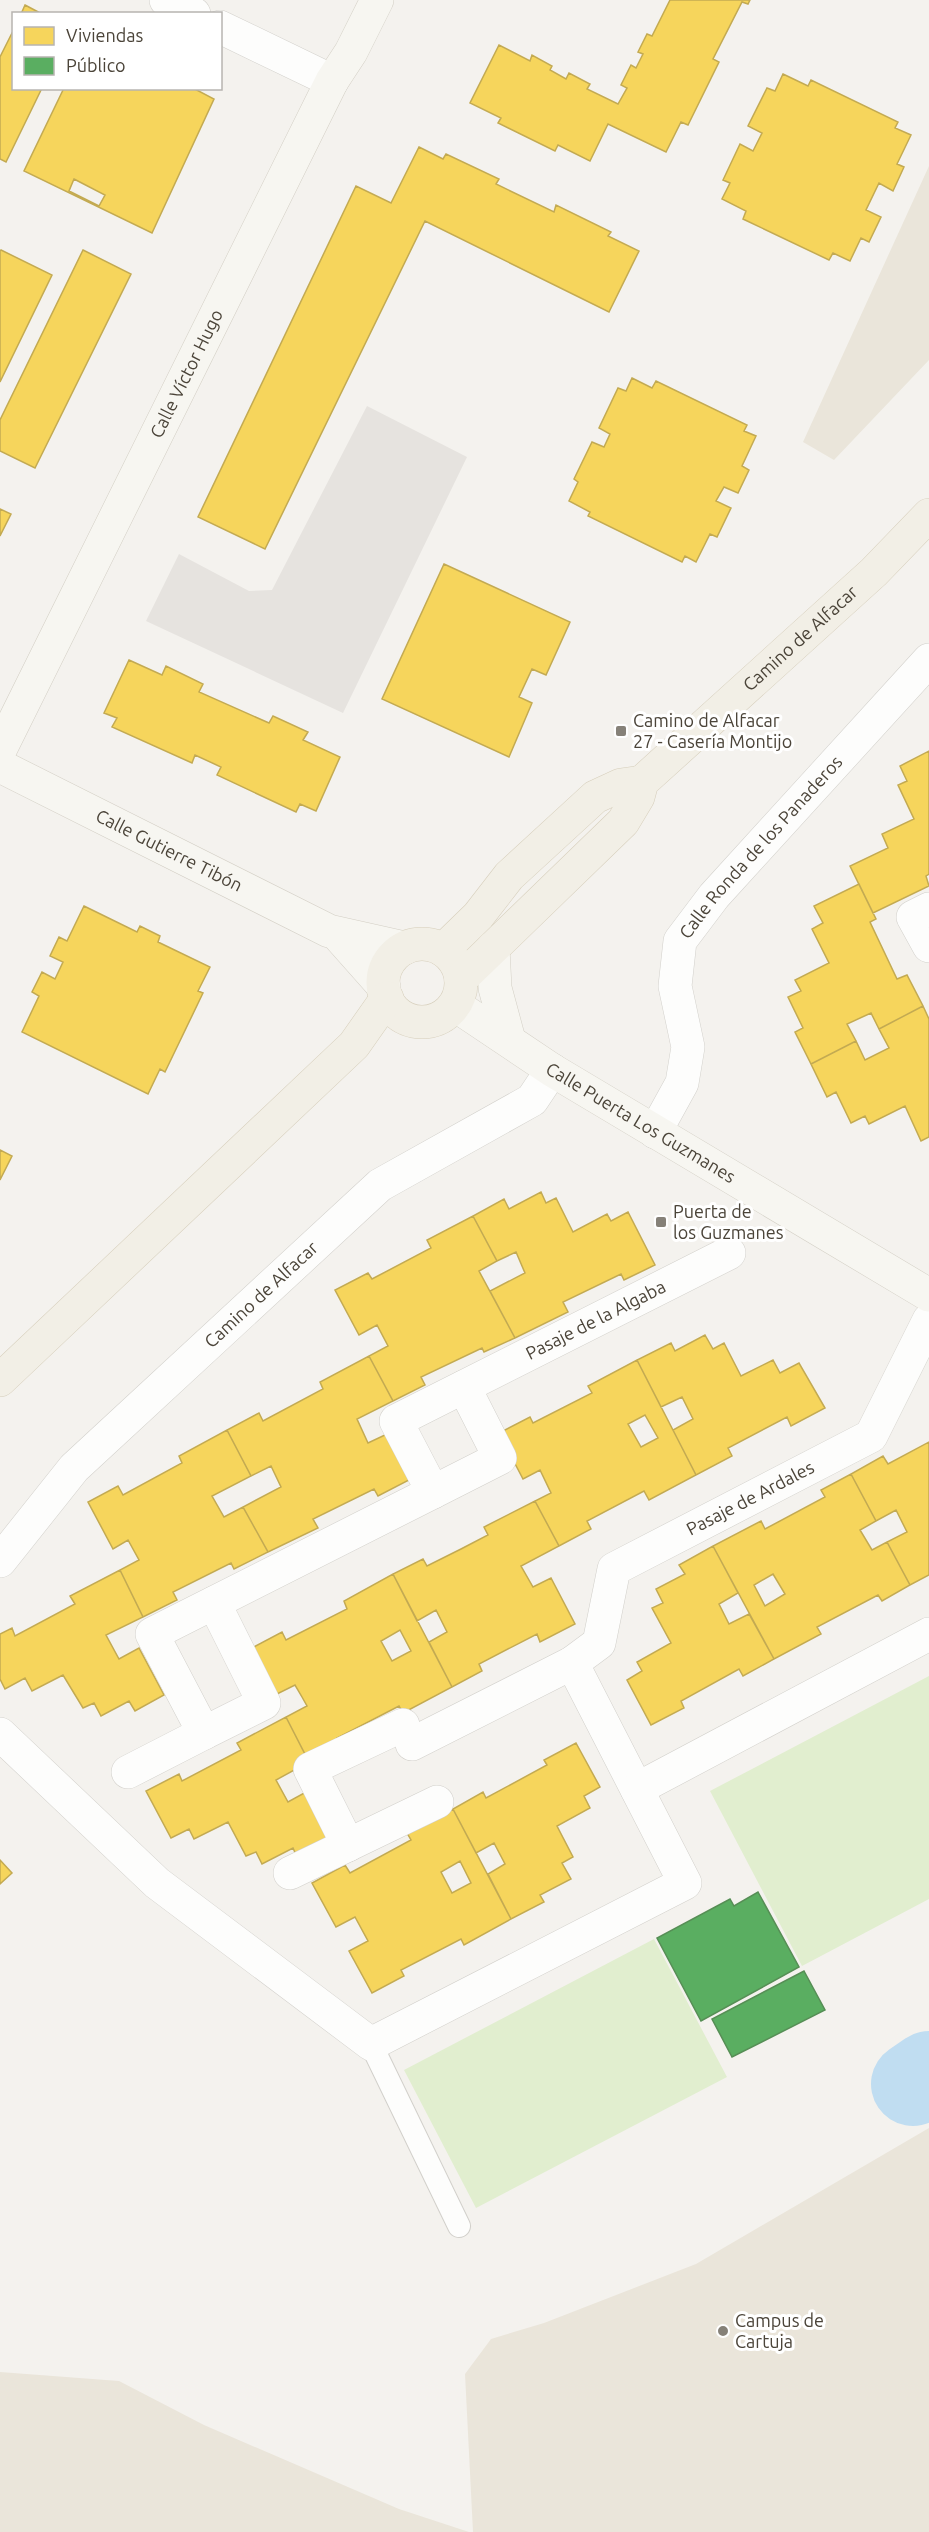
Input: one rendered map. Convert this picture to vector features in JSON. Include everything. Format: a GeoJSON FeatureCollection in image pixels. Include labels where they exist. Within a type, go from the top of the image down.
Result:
{"type":"FeatureCollection","features":[{"type":"Feature","properties":{"kind":"main road","name":"Camino de Alfacar"},"geometry":{"type":"LineString","coordinates":[[458,992],[493,948],[623,822],[638,797],[642,782],[874,572],[929,515]]}},
{"type":"Feature","properties":{"kind":"main road"},"geometry":{"type":"LineString","coordinates":[[443,950],[478,916],[509,876],[595,797],[621,784],[642,782]]}},
{"type":"Feature","properties":{"kind":"main road"},"geometry":{"type":"LineString","coordinates":[[0,1380],[354,1045],[385,993],[388,964],[395,954],[416,944],[429,945],[443,950],[458,966],[458,992],[447,1014],[436,1020],[412,1021],[354,1045]]}},
{"type":"Feature","properties":{"kind":"main road"},"geometry":{"type":"LineString","coordinates":[[385,993],[392,1008],[412,1021]]}},
{"type":"Feature","properties":{"kind":"street"},"geometry":{"type":"LineString","coordinates":[[166,0],[190,12]]}},
{"type":"Feature","properties":{"kind":"street","name":"Calle Víctor Hugo"},"geometry":{"type":"LineString","coordinates":[[0,750],[332,81],[351,52],[377,0]]}},
{"type":"Feature","properties":{"kind":"street"},"geometry":{"type":"LineString","coordinates":[[222,28],[332,81]]}},
{"type":"Feature","properties":{"kind":"street","name":"Calle Ronda de los Panaderos"},"geometry":{"type":"LineString","coordinates":[[655,1132],[682,1083],[688,1047],[675,986],[680,942],[714,896],[929,660]]}},
{"type":"Feature","properties":{"kind":"street","name":"Calle Gutierre Tibón"},"geometry":{"type":"LineString","coordinates":[[0,766],[338,934],[405,948]]}},
{"type":"Feature","properties":{"kind":"street"},"geometry":{"type":"LineString","coordinates":[[929,909],[913,917],[929,945]]}},
{"type":"Feature","properties":{"kind":"street","name":"Calle Gutierre Tibón"},"geometry":{"type":"LineString","coordinates":[[338,934],[385,993]]}},
{"type":"Feature","properties":{"kind":"street"},"geometry":{"type":"LineString","coordinates":[[493,948],[495,988],[509,1040]]}},
{"type":"Feature","properties":{"kind":"street","name":"Calle Puerta Los Guzmanes"},"geometry":{"type":"LineString","coordinates":[[458,992],[509,1040],[552,1070],[929,1295]]}},
{"type":"Feature","properties":{"kind":"street","name":"Camino de Alfacar"},"geometry":{"type":"LineString","coordinates":[[0,1561],[74,1468],[380,1185],[532,1100],[552,1070]]}},
{"type":"Feature","properties":{"kind":"street","name":"Pasaje de la Algaba"},"geometry":{"type":"LineString","coordinates":[[433,1492],[396,1421],[729,1253]]}},
{"type":"Feature","properties":{"kind":"street","name":"Pasaje de Ardales"},"geometry":{"type":"LineString","coordinates":[[348,1845],[310,1768],[407,1734],[572,1663],[599,1643],[614,1569],[871,1436],[929,1320]]}},
{"type":"Feature","properties":{"kind":"street"},"geometry":{"type":"LineString","coordinates":[[204,1733],[152,1634],[500,1458],[464,1387]]}},
{"type":"Feature","properties":{"kind":"street"},"geometry":{"type":"LineString","coordinates":[[128,1772],[264,1703],[214,1603]]}},
{"type":"Feature","properties":{"kind":"street"},"geometry":{"type":"LineString","coordinates":[[637,1789],[929,1634]]}},
{"type":"Feature","properties":{"kind":"street"},"geometry":{"type":"LineString","coordinates":[[0,1734],[157,1883],[371,2044],[685,1883],[572,1663]]}},
{"type":"Feature","properties":{"kind":"street"},"geometry":{"type":"LineString","coordinates":[[290,1873],[437,1802]]}},
{"type":"Feature","properties":{"kind":"lane"},"geometry":{"type":"LineString","coordinates":[[371,2044],[459,2226]]}},
{"type":"Feature","properties":{"kind":"shaded area"},"geometry":{"type":"Polygon","coordinates":[[[929,166],[929,360],[834,460],[803,442],[929,166]]]}},
{"type":"Feature","properties":{"kind":"shaded area"},"geometry":{"type":"Polygon","coordinates":[[[367,406],[467,457],[343,713],[146,621],[179,554],[249,591],[272,590],[367,406]]]}},
{"type":"Feature","properties":{"kind":"shaded area","name":"Campus de Cartuja"},"geometry":{"type":"Polygon","coordinates":[[[929,2128],[929,2532],[473,2532],[465,2374],[491,2339],[544,2323],[696,2264],[929,2128]]]}},
{"type":"Feature","properties":{"kind":"shaded area"},"geometry":{"type":"Polygon","coordinates":[[[0,2372],[119,2381],[204,2425],[399,2509],[469,2532],[0,2532],[0,2372]]]}},
{"type":"Feature","properties":{"kind":"green space"},"geometry":{"type":"Polygon","coordinates":[[[929,1676],[929,1899],[802,1966],[710,1791],[929,1676]]]}},
{"type":"Feature","properties":{"kind":"green space"},"geometry":{"type":"Polygon","coordinates":[[[654,1939],[727,2077],[476,2208],[404,2070],[654,1939]]]}},
{"type":"Feature","properties":{"kind":"building: Viviendas"},"geometry":{"type":"Polygon","coordinates":[[[670,0],[750,0],[748,4],[742,2],[713,59],[719,62],[688,125],[681,122],[666,152],[608,124],[590,161],[558,145],[555,151],[498,123],[501,118],[470,103],[499,45],[530,61],[532,55],[552,66],[550,70],[566,79],[569,73],[590,84],[587,89],[618,104],[627,88],[621,85],[631,65],[636,68],[643,54],[638,52],[647,34],[652,36],[670,0]]]}},
{"type":"Feature","properties":{"kind":"building: Viviendas"},"geometry":{"type":"Polygon","coordinates":[[[25,5],[38,12],[22,12],[25,5]]]}},
{"type":"Feature","properties":{"kind":"building: Viviendas"},"geometry":{"type":"Polygon","coordinates":[[[12,33],[12,90],[41,90],[6,162],[0,159],[0,57],[12,33]]]}},
{"type":"Feature","properties":{"kind":"building: Viviendas"},"geometry":{"type":"Polygon","coordinates":[[[783,74],[808,86],[811,80],[898,122],[895,128],[911,135],[897,164],[904,167],[893,191],[879,183],[866,210],[881,217],[869,242],[861,238],[850,261],[833,253],[829,260],[743,219],[746,211],[722,199],[730,183],[723,180],[740,144],[753,151],[762,133],[748,126],[767,88],[775,91],[783,74]]]}},
{"type":"Feature","properties":{"kind":"building: Viviendas"},"geometry":{"type":"Polygon","coordinates":[[[63,90],[197,90],[214,99],[152,233],[24,171],[63,90]],[[74,179],[69,191],[99,206],[105,195],[74,179]]]}},
{"type":"Feature","properties":{"kind":"building: Viviendas"},"geometry":{"type":"Polygon","coordinates":[[[419,147],[443,159],[446,154],[499,179],[496,184],[554,212],[556,205],[611,232],[608,236],[639,251],[609,312],[425,221],[265,549],[198,517],[356,186],[391,203],[419,147]]]}},
{"type":"Feature","properties":{"kind":"building: Viviendas"},"geometry":{"type":"Polygon","coordinates":[[[83,250],[131,274],[35,468],[0,451],[0,420],[83,250]]]}},
{"type":"Feature","properties":{"kind":"building: Viviendas"},"geometry":{"type":"Polygon","coordinates":[[[0,251],[52,275],[0,382],[0,251]]]}},
{"type":"Feature","properties":{"kind":"building: Viviendas"},"geometry":{"type":"Polygon","coordinates":[[[632,378],[652,388],[656,381],[747,425],[744,431],[756,436],[742,466],[749,470],[738,493],[724,487],[716,501],[731,508],[717,537],[710,534],[696,562],[685,556],[682,562],[588,516],[590,512],[569,501],[578,482],[574,479],[592,442],[604,447],[610,434],[599,428],[618,388],[626,391],[632,378]]]}},
{"type":"Feature","properties":{"kind":"building: Viviendas"},"geometry":{"type":"Polygon","coordinates":[[[0,509],[11,514],[0,536],[0,509]]]}},
{"type":"Feature","properties":{"kind":"building: Viviendas"},"geometry":{"type":"Polygon","coordinates":[[[444,564],[570,622],[546,675],[532,669],[519,697],[532,703],[509,757],[382,699],[444,564]]]}},
{"type":"Feature","properties":{"kind":"building: Viviendas"},"geometry":{"type":"Polygon","coordinates":[[[129,660],[162,675],[166,666],[203,684],[199,692],[269,723],[273,716],[308,732],[303,740],[340,757],[316,811],[300,804],[296,812],[217,775],[221,767],[195,755],[192,763],[112,727],[117,718],[104,713],[129,660]]]}},
{"type":"Feature","properties":{"kind":"building: Viviendas"},"geometry":{"type":"Polygon","coordinates":[[[929,751],[929,874],[926,876],[929,886],[873,913],[850,866],[888,848],[882,834],[914,819],[898,785],[907,781],[900,766],[929,751]]]}},
{"type":"Feature","properties":{"kind":"building: Viviendas"},"geometry":{"type":"Polygon","coordinates":[[[859,884],[876,919],[870,922],[897,979],[907,975],[923,1006],[879,1029],[871,1013],[847,1024],[856,1041],[811,1064],[795,1032],[803,1028],[788,997],[801,991],[795,980],[829,963],[812,929],[823,923],[814,906],[859,884]]]}},
{"type":"Feature","properties":{"kind":"building: Viviendas"},"geometry":{"type":"Polygon","coordinates":[[[84,906],[137,932],[140,926],[160,936],[158,942],[210,967],[198,991],[203,993],[165,1072],[160,1069],[148,1094],[22,1032],[39,996],[32,992],[42,972],[55,979],[63,962],[50,956],[59,937],[67,941],[84,906]]]}},
{"type":"Feature","properties":{"kind":"building: Viviendas"},"geometry":{"type":"Polygon","coordinates":[[[923,1006],[929,1019],[929,1137],[921,1141],[905,1106],[869,1124],[865,1116],[851,1123],[836,1092],[827,1097],[811,1064],[856,1041],[865,1060],[889,1048],[879,1029],[923,1006]]]}},
{"type":"Feature","properties":{"kind":"building: Viviendas"},"geometry":{"type":"Polygon","coordinates":[[[0,1150],[12,1156],[0,1180],[0,1150]]]}},
{"type":"Feature","properties":{"kind":"building: Viviendas"},"geometry":{"type":"Polygon","coordinates":[[[541,1192],[546,1203],[556,1198],[573,1232],[607,1214],[611,1221],[628,1212],[655,1265],[624,1280],[621,1274],[563,1302],[568,1312],[515,1338],[490,1291],[525,1273],[516,1252],[497,1261],[473,1216],[504,1199],[509,1209],[541,1192]]]}},
{"type":"Feature","properties":{"kind":"building: Viviendas"},"geometry":{"type":"Polygon","coordinates":[[[473,1216],[497,1261],[479,1271],[515,1338],[484,1352],[482,1348],[421,1377],[425,1385],[393,1401],[369,1356],[388,1346],[377,1325],[359,1335],[335,1290],[368,1273],[372,1279],[431,1248],[427,1240],[473,1216]]]}},
{"type":"Feature","properties":{"kind":"building: Viviendas"},"geometry":{"type":"Polygon","coordinates":[[[705,1335],[713,1349],[724,1343],[741,1376],[773,1360],[780,1373],[799,1363],[825,1408],[791,1426],[787,1417],[728,1448],[732,1456],[696,1475],[673,1430],[693,1419],[682,1397],[661,1407],[637,1360],[671,1343],[675,1351],[705,1335]]]}},
{"type":"Feature","properties":{"kind":"building: Viviendas"},"geometry":{"type":"Polygon","coordinates":[[[369,1356],[393,1401],[357,1419],[368,1443],[387,1434],[409,1480],[378,1496],[374,1489],[313,1519],[318,1528],[268,1552],[243,1507],[281,1487],[271,1466],[251,1476],[227,1430],[259,1413],[263,1421],[323,1389],[320,1382],[369,1356]]]}},
{"type":"Feature","properties":{"kind":"building: Viviendas"},"geometry":{"type":"Polygon","coordinates":[[[637,1360],[696,1475],[649,1500],[644,1491],[587,1521],[591,1529],[559,1546],[535,1501],[551,1493],[540,1470],[523,1479],[499,1433],[530,1417],[533,1423],[592,1393],[588,1386],[637,1360]],[[645,1415],[628,1424],[641,1447],[658,1438],[645,1415]]]}},
{"type":"Feature","properties":{"kind":"building: Viviendas"},"geometry":{"type":"Polygon","coordinates":[[[227,1430],[251,1476],[212,1496],[224,1517],[243,1507],[268,1552],[234,1569],[231,1563],[173,1592],[177,1600],[143,1617],[120,1570],[139,1560],[128,1540],[113,1549],[88,1502],[118,1486],[123,1495],[182,1463],[179,1456],[227,1430]]]}},
{"type":"Feature","properties":{"kind":"building: Viviendas"},"geometry":{"type":"Polygon","coordinates":[[[929,1442],[929,1575],[910,1585],[887,1542],[907,1532],[896,1510],[876,1521],[851,1474],[883,1456],[888,1464],[929,1442]]]}},
{"type":"Feature","properties":{"kind":"building: Viviendas"},"geometry":{"type":"Polygon","coordinates":[[[851,1474],[876,1521],[860,1530],[872,1550],[887,1542],[910,1585],[882,1601],[878,1595],[817,1627],[821,1634],[774,1659],[713,1546],[761,1521],[765,1529],[825,1497],[821,1490],[851,1474]],[[773,1574],[754,1585],[765,1606],[785,1594],[773,1574]]]}},
{"type":"Feature","properties":{"kind":"building: Viviendas"},"geometry":{"type":"Polygon","coordinates":[[[535,1501],[559,1546],[521,1566],[533,1587],[551,1578],[575,1624],[540,1642],[537,1634],[479,1664],[482,1671],[452,1687],[429,1642],[447,1632],[436,1610],[417,1621],[393,1574],[423,1559],[427,1566],[461,1549],[488,1535],[484,1527],[535,1501]]]}},
{"type":"Feature","properties":{"kind":"building: Viviendas"},"geometry":{"type":"Polygon","coordinates":[[[713,1546],[738,1593],[719,1604],[729,1624],[749,1614],[774,1659],[743,1676],[739,1669],[681,1701],[684,1708],[651,1725],[627,1680],[642,1671],[637,1662],[671,1643],[652,1608],[663,1603],[656,1589],[685,1574],[679,1565],[713,1546]]]}},
{"type":"Feature","properties":{"kind":"building: Viviendas"},"geometry":{"type":"Polygon","coordinates":[[[120,1570],[143,1617],[106,1635],[119,1659],[139,1648],[164,1695],[135,1711],[129,1701],[101,1716],[94,1703],[83,1708],[63,1675],[32,1691],[25,1678],[5,1689],[0,1679],[0,1634],[12,1628],[15,1636],[75,1604],[70,1596],[120,1570]]]}},
{"type":"Feature","properties":{"kind":"building: Viviendas"},"geometry":{"type":"Polygon","coordinates":[[[393,1574],[452,1687],[403,1713],[399,1706],[337,1738],[341,1745],[309,1762],[286,1717],[307,1706],[295,1685],[275,1695],[250,1649],[282,1632],[286,1640],[347,1609],[344,1601],[393,1574]],[[400,1630],[381,1641],[392,1661],[411,1651],[400,1630]]]}},
{"type":"Feature","properties":{"kind":"building: Viviendas"},"geometry":{"type":"Polygon","coordinates":[[[286,1717],[309,1762],[276,1780],[288,1802],[306,1792],[331,1840],[297,1857],[293,1848],[262,1864],[256,1852],[246,1856],[228,1822],[194,1839],[189,1829],[171,1838],[146,1791],[179,1774],[182,1781],[241,1750],[237,1743],[286,1717]]]}},
{"type":"Feature","properties":{"kind":"building: Viviendas"},"geometry":{"type":"Polygon","coordinates":[[[576,1743],[600,1787],[584,1796],[590,1808],[557,1826],[573,1857],[562,1863],[571,1879],[540,1895],[544,1902],[511,1919],[488,1874],[505,1864],[494,1843],[476,1853],[453,1809],[483,1792],[486,1798],[547,1765],[544,1760],[576,1743]]]}},
{"type":"Feature","properties":{"kind":"building: Viviendas"},"geometry":{"type":"Polygon","coordinates":[[[453,1809],[511,1919],[464,1945],[461,1939],[401,1970],[404,1976],[372,1993],[349,1951],[368,1941],[355,1917],[336,1927],[312,1883],[345,1865],[350,1873],[411,1840],[407,1833],[453,1809]],[[460,1861],[441,1872],[452,1893],[471,1883],[460,1861]]]}},
{"type":"Feature","properties":{"kind":"building: Viviendas"},"geometry":{"type":"Polygon","coordinates":[[[0,1860],[12,1873],[0,1884],[0,1860]]]}},
{"type":"Feature","properties":{"kind":"building: Público"},"geometry":{"type":"Polygon","coordinates":[[[758,1892],[799,1967],[701,2021],[657,1938],[730,1899],[734,1906],[758,1892]]]}},
{"type":"Feature","properties":{"kind":"building: Público"},"geometry":{"type":"Polygon","coordinates":[[[804,1971],[825,2010],[732,2057],[712,2019],[804,1971]]]}},
{"type":"Feature","properties":{"kind":"waterway"},"geometry":{"type":"LineString","coordinates":[[913,2084],[929,2073]]}},
{"type":"Feature","properties":{"kind":"place","name":"Camino de Alfacar 27 - Casería Montijo"},"geometry":{"type":"Point","coordinates":[621,731]}},
{"type":"Feature","properties":{"kind":"place","name":"Puerta de los Guzmanes"},"geometry":{"type":"Point","coordinates":[661,1222]}},
{"type":"Feature","properties":{"kind":"place","name":"Campus de Cartuja"},"geometry":{"type":"Point","coordinates":[723,2331]}}]}
